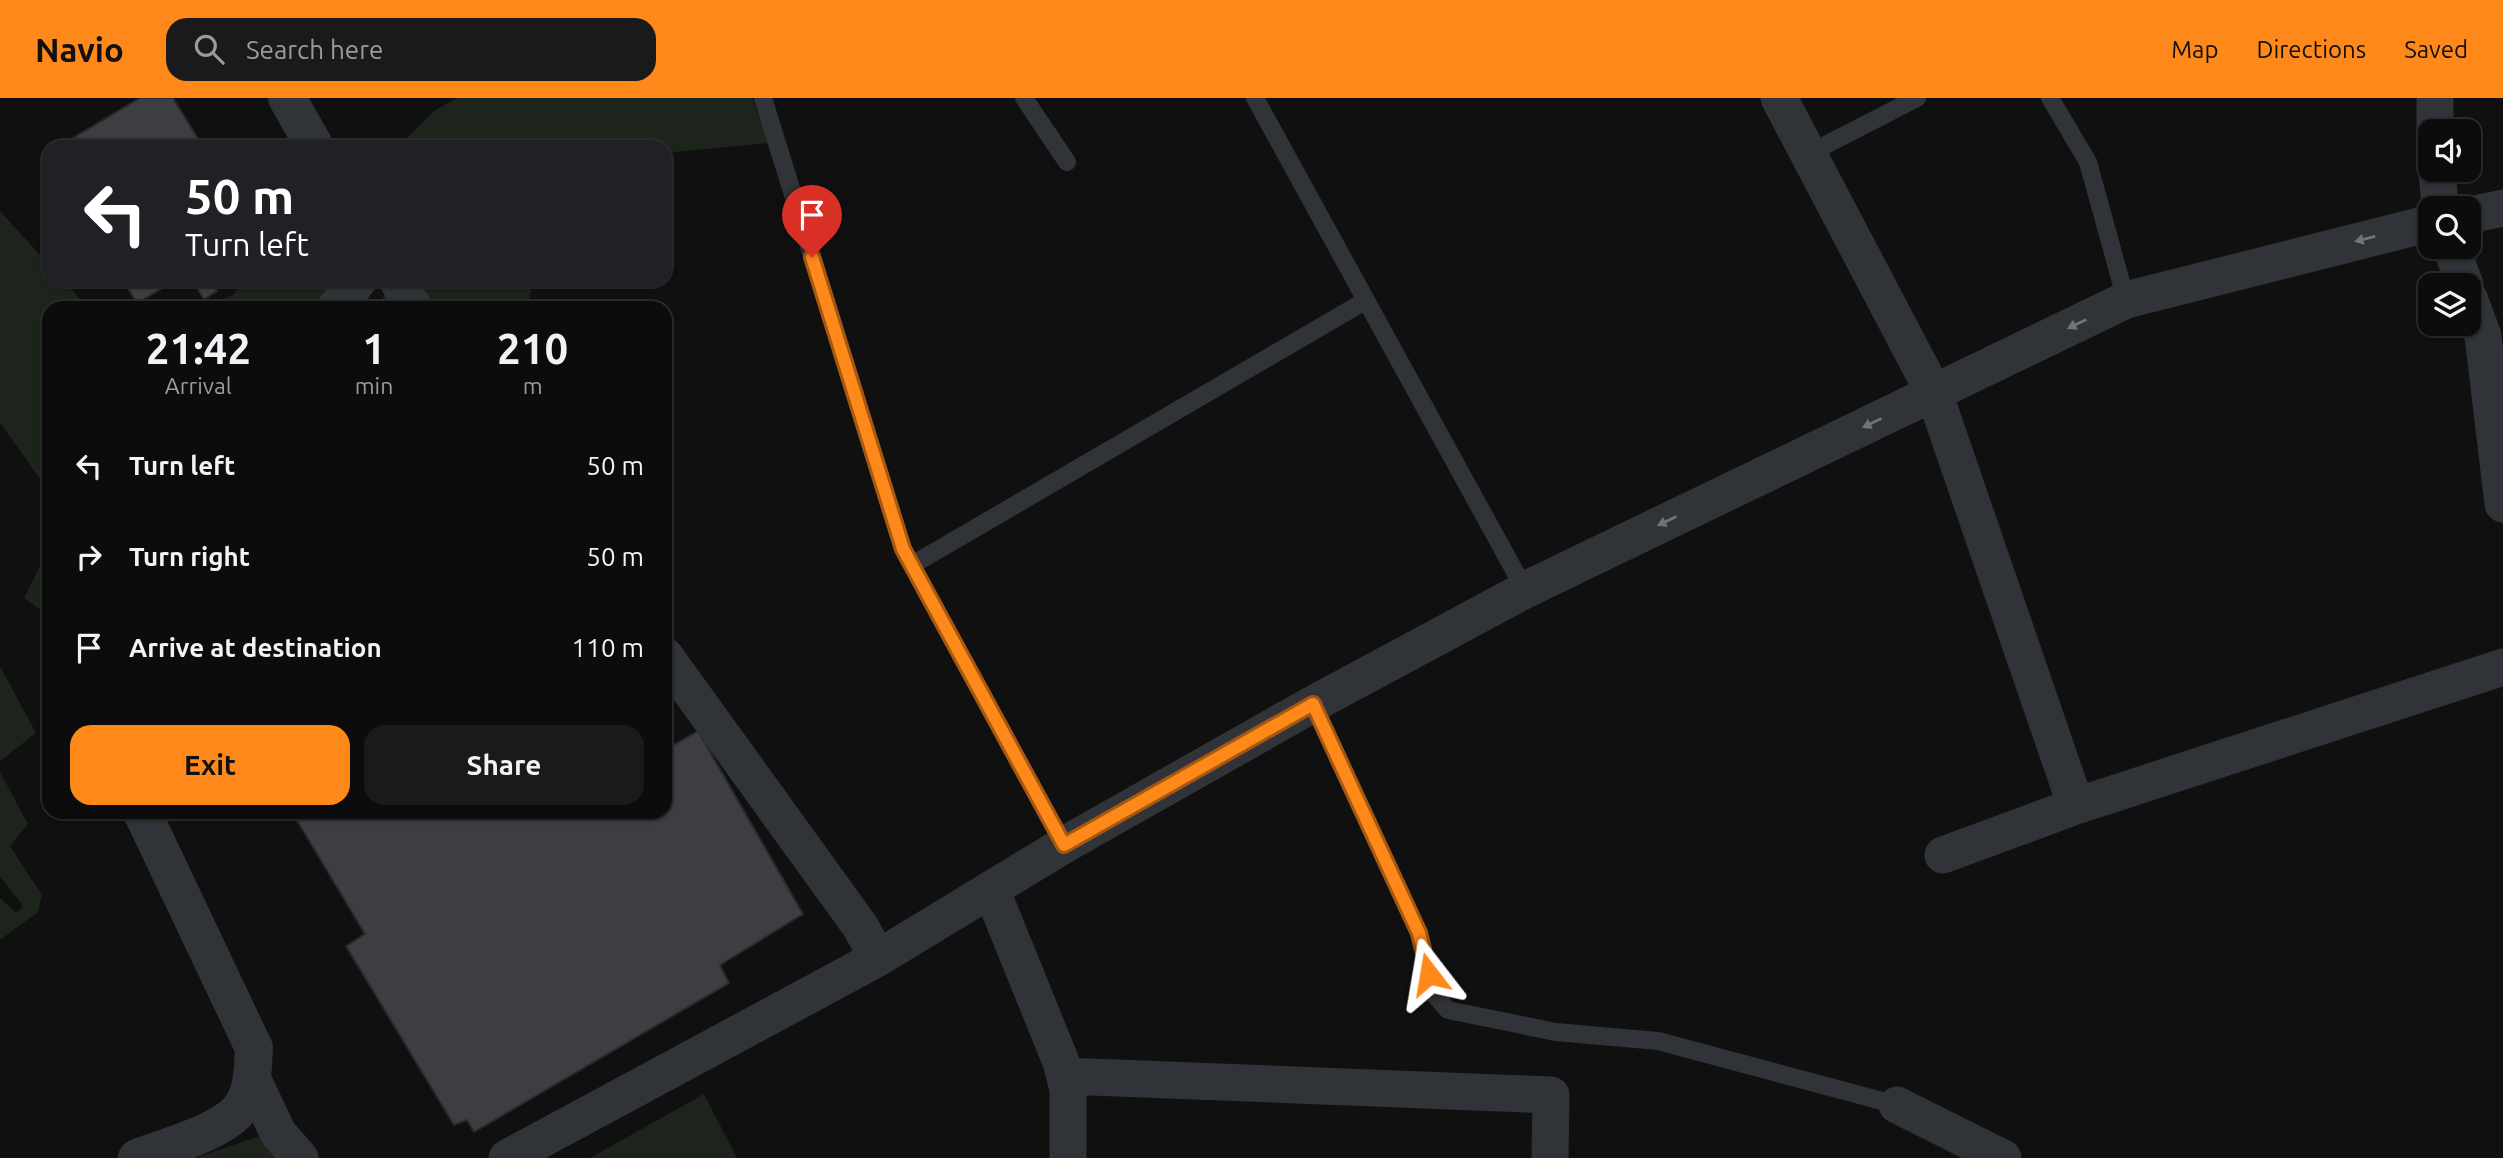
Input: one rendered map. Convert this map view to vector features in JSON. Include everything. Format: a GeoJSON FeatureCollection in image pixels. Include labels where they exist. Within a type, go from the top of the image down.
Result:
{"type":"FeatureCollection","features":[{"type":"Feature","properties":{"kind":"street"},"geometry":{"type":"LineString","coordinates":[[286,98],[312,140]]}},
{"type":"Feature","properties":{"kind":"street"},"geometry":{"type":"LineString","coordinates":[[1779,98],[1934,393],[2076,806]]}},
{"type":"Feature","properties":{"kind":"street"},"geometry":{"type":"LineString","coordinates":[[2435,98],[2435,119]]}},
{"type":"Feature","properties":{"kind":"street"},"geometry":{"type":"LineString","coordinates":[[2481,213],[2503,208]]}},
{"type":"Feature","properties":{"kind":"street"},"geometry":{"type":"LineString","coordinates":[[507,1158],[878,958],[1064,845],[1313,704],[1525,590],[2126,300],[2418,226]]}},
{"type":"Feature","properties":{"kind":"street"},"geometry":{"type":"LineString","coordinates":[[342,301],[352,287]]}},
{"type":"Feature","properties":{"kind":"street"},"geometry":{"type":"LineString","coordinates":[[2481,322],[2493,345],[2503,505]]}},
{"type":"Feature","properties":{"kind":"street"},"geometry":{"type":"LineString","coordinates":[[672,666],[860,926],[878,958]]}},
{"type":"Feature","properties":{"kind":"street"},"geometry":{"type":"LineString","coordinates":[[1943,855],[2076,806],[2503,667]]}},
{"type":"Feature","properties":{"kind":"street"},"geometry":{"type":"LineString","coordinates":[[137,1158],[219,1127],[244,1104],[252,1078],[254,1048],[145,819]]}},
{"type":"Feature","properties":{"kind":"street"},"geometry":{"type":"LineString","coordinates":[[991,889],[1065,1076],[1068,1089],[1068,1158]]}},
{"type":"Feature","properties":{"kind":"street"},"geometry":{"type":"LineString","coordinates":[[1065,1076],[1551,1095],[1550,1158]]}},
{"type":"Feature","properties":{"kind":"street"},"geometry":{"type":"LineString","coordinates":[[252,1078],[278,1133],[300,1158]]}},
{"type":"Feature","properties":{"kind":"street"},"geometry":{"type":"LineString","coordinates":[[1897,1105],[2003,1158]]}},
{"type":"Feature","properties":{"kind":"lane"},"geometry":{"type":"LineString","coordinates":[[763,98],[903,549],[1064,845]]}},
{"type":"Feature","properties":{"kind":"lane"},"geometry":{"type":"LineString","coordinates":[[1024,98],[1068,162]]}},
{"type":"Feature","properties":{"kind":"lane"},"geometry":{"type":"LineString","coordinates":[[1255,98],[1525,590]]}},
{"type":"Feature","properties":{"kind":"lane"},"geometry":{"type":"LineString","coordinates":[[1808,154],[1917,98]]}},
{"type":"Feature","properties":{"kind":"lane"},"geometry":{"type":"LineString","coordinates":[[2050,98],[2088,162],[2126,300]]}},
{"type":"Feature","properties":{"kind":"lane"},"geometry":{"type":"LineString","coordinates":[[912,565],[1365,301]]}},
{"type":"Feature","properties":{"kind":"lane"},"geometry":{"type":"LineString","coordinates":[[1313,704],[1419,933],[1434,994],[1448,1010],[1556,1032],[1658,1041],[1897,1105]]}},
{"type":"Feature","properties":{"kind":"shaded area"},"geometry":{"type":"Polygon","coordinates":[[[457,98],[752,98],[769,143],[672,152],[672,140],[405,140],[434,111],[457,98]]]}},
{"type":"Feature","properties":{"kind":"shaded area"},"geometry":{"type":"Polygon","coordinates":[[[0,211],[42,257],[42,287],[69,287],[82,301],[42,301],[42,482],[0,423],[0,211]]]}},
{"type":"Feature","properties":{"kind":"shaded area"},"geometry":{"type":"Polygon","coordinates":[[[238,287],[329,287],[320,301],[219,301],[233,295],[238,287]]]}},
{"type":"Feature","properties":{"kind":"shaded area"},"geometry":{"type":"Polygon","coordinates":[[[384,287],[532,287],[528,301],[380,301],[385,295],[384,287]]]}},
{"type":"Feature","properties":{"kind":"shaded area"},"geometry":{"type":"Polygon","coordinates":[[[42,562],[42,611],[24,598],[42,562]]]}},
{"type":"Feature","properties":{"kind":"shaded area"},"geometry":{"type":"Polygon","coordinates":[[[0,666],[36,733],[0,761],[0,666]]]}},
{"type":"Feature","properties":{"kind":"shaded area"},"geometry":{"type":"Polygon","coordinates":[[[0,772],[28,824],[10,846],[42,895],[38,912],[0,940],[0,898],[16,913],[23,906],[0,876],[0,772]]]}},
{"type":"Feature","properties":{"kind":"shaded area"},"geometry":{"type":"Polygon","coordinates":[[[704,1094],[737,1158],[590,1158],[704,1094]]]}},
{"type":"Feature","properties":{"kind":"shaded area"},"geometry":{"type":"Polygon","coordinates":[[[263,1135],[279,1158],[195,1158],[263,1135]]]}},
{"type":"Feature","properties":{"kind":"building"},"geometry":{"type":"Polygon","coordinates":[[[140,98],[173,98],[199,140],[70,140],[140,98]]]}},
{"type":"Feature","properties":{"kind":"building"},"geometry":{"type":"Polygon","coordinates":[[[127,287],[164,287],[140,301],[136,301],[127,287]]]}},
{"type":"Feature","properties":{"kind":"building"},"geometry":{"type":"Polygon","coordinates":[[[196,287],[214,287],[217,291],[204,299],[196,287]]]}},
{"type":"Feature","properties":{"kind":"building"},"geometry":{"type":"Polygon","coordinates":[[[698,731],[803,914],[720,965],[729,983],[474,1132],[467,1120],[454,1125],[346,946],[365,934],[296,819],[672,819],[672,746],[698,731]]]}},
{"type":"Feature","properties":{"kind":"route"},"geometry":{"type":"LineString","coordinates":[[812,257],[903,549],[1064,845],[1313,704],[1419,933],[1429,974]]}}]}
